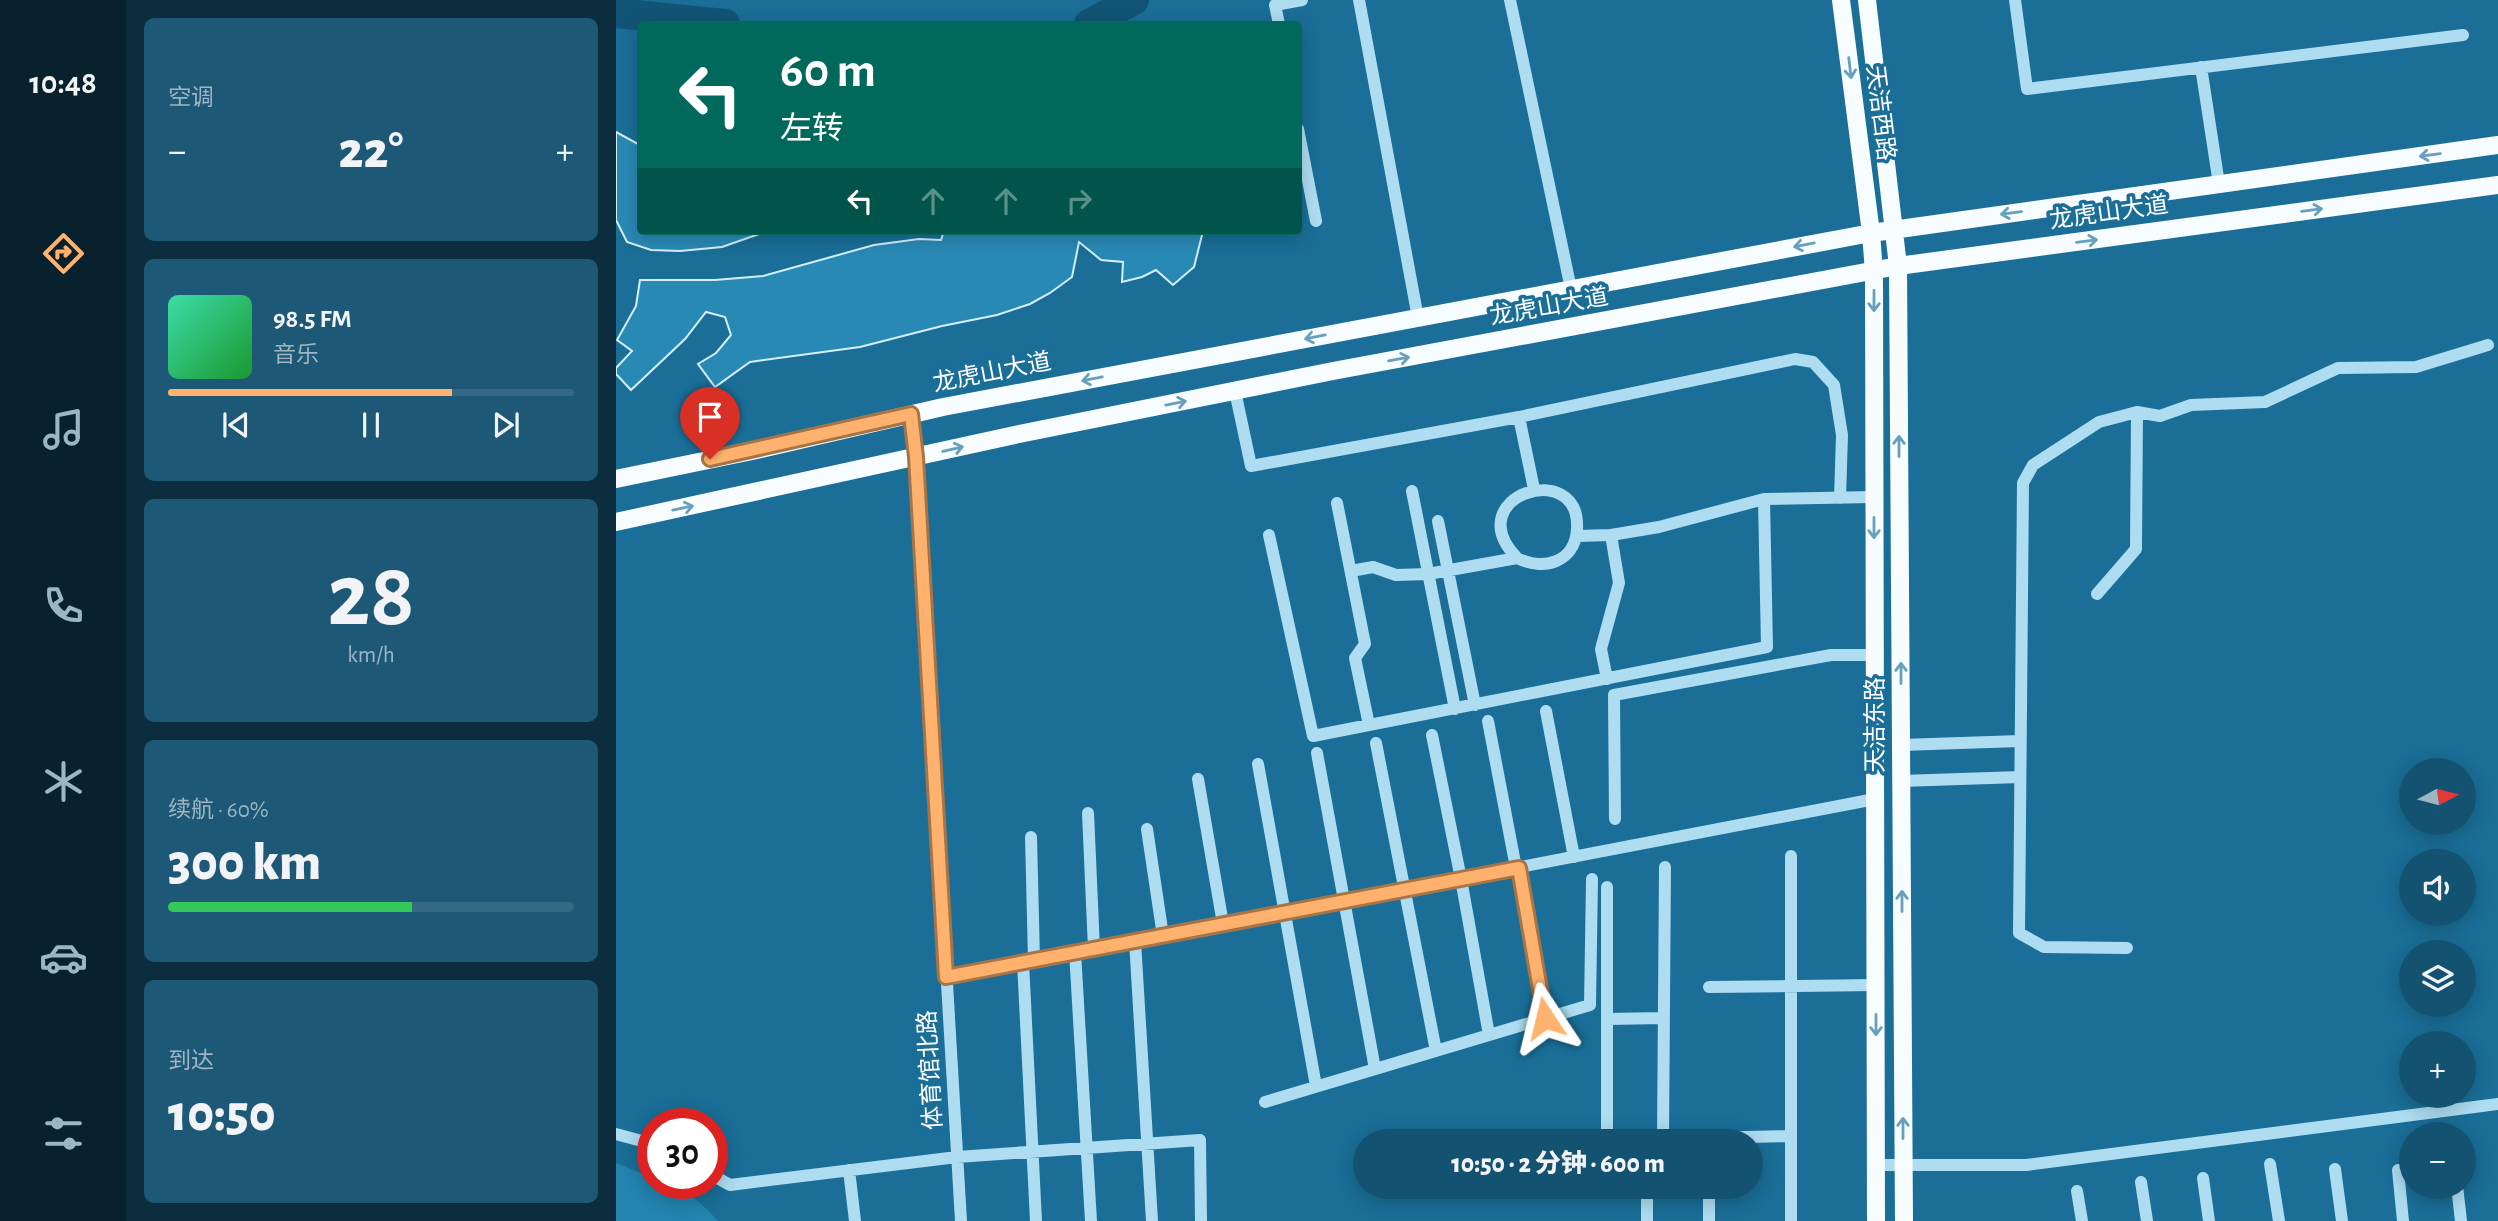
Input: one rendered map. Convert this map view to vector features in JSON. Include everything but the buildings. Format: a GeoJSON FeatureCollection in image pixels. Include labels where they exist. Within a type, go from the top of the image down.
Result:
{"type":"FeatureCollection","features":[{"type":"Feature","properties":{"kind":"main road","name":"天洁西路"},"geometry":{"type":"LineString","coordinates":[[1841,0],[1871,233]]}},
{"type":"Feature","properties":{"kind":"main road","name":"天洁西路"},"geometry":{"type":"LineString","coordinates":[[1867,0],[1895,229]]}},
{"type":"Feature","properties":{"kind":"main road","name":"龙虎山大道"},"geometry":{"type":"LineString","coordinates":[[616,479],[911,414],[1871,233],[2498,145]]}},
{"type":"Feature","properties":{"kind":"main road","name":"龙虎山大道"},"geometry":{"type":"LineString","coordinates":[[616,522],[1235,391],[1898,266],[2498,185]]}},
{"type":"Feature","properties":{"kind":"main road","name":"天洁东路"},"geometry":{"type":"LineString","coordinates":[[1895,229],[1898,266],[1903,1221]]}},
{"type":"Feature","properties":{"kind":"main road","name":"天洁东路"},"geometry":{"type":"LineString","coordinates":[[1871,233],[1874,272],[1877,1221]]}},
{"type":"Feature","properties":{"kind":"street"},"geometry":{"type":"LineString","coordinates":[[1278,21],[1275,5],[1302,0]]}},
{"type":"Feature","properties":{"kind":"street"},"geometry":{"type":"LineString","coordinates":[[1359,0],[1419,318]]}},
{"type":"Feature","properties":{"kind":"street"},"geometry":{"type":"LineString","coordinates":[[1510,0],[1571,289]]}},
{"type":"Feature","properties":{"kind":"street"},"geometry":{"type":"LineString","coordinates":[[2015,0],[2027,89],[2463,35]]}},
{"type":"Feature","properties":{"kind":"street"},"geometry":{"type":"LineString","coordinates":[[2201,66],[2219,184]]}},
{"type":"Feature","properties":{"kind":"street"},"geometry":{"type":"LineString","coordinates":[[1302,149],[1316,221]]}},
{"type":"Feature","properties":{"kind":"street"},"geometry":{"type":"LineString","coordinates":[[2127,948],[2044,947],[2019,933],[2022,483],[2033,466],[2099,422],[2137,412],[2160,416],[2191,405],[2265,402],[2338,368],[2416,367],[2488,345]]}},
{"type":"Feature","properties":{"kind":"street"},"geometry":{"type":"LineString","coordinates":[[1235,391],[1251,466],[1519,417],[1795,359],[1814,362],[1834,386],[1842,435],[1840,498]]}},
{"type":"Feature","properties":{"kind":"street"},"geometry":{"type":"LineString","coordinates":[[2097,594],[2136,549],[2137,412]]}},
{"type":"Feature","properties":{"kind":"street","name":"体育馆北路"},"geometry":{"type":"LineString","coordinates":[[911,414],[916,457],[961,1221]]}},
{"type":"Feature","properties":{"kind":"street"},"geometry":{"type":"LineString","coordinates":[[1519,417],[1534,489]]}},
{"type":"Feature","properties":{"kind":"street"},"geometry":{"type":"LineString","coordinates":[[1534,489],[1547,490],[1568,501],[1574,512],[1577,536],[1564,556],[1553,563],[1529,564],[1508,549],[1502,524],[1512,501],[1522,493],[1534,489]]}},
{"type":"Feature","properties":{"kind":"street"},"geometry":{"type":"LineString","coordinates":[[1412,491],[1455,709]]}},
{"type":"Feature","properties":{"kind":"street"},"geometry":{"type":"LineString","coordinates":[[1577,536],[1611,535],[1659,527],[1764,499],[1874,497]]}},
{"type":"Feature","properties":{"kind":"street"},"geometry":{"type":"LineString","coordinates":[[1269,535],[1313,736],[1767,647],[1764,499]]}},
{"type":"Feature","properties":{"kind":"street"},"geometry":{"type":"LineString","coordinates":[[1337,503],[1365,644],[1355,658],[1369,725]]}},
{"type":"Feature","properties":{"kind":"street"},"geometry":{"type":"LineString","coordinates":[[1438,521],[1475,705]]}},
{"type":"Feature","properties":{"kind":"street"},"geometry":{"type":"LineString","coordinates":[[1607,679],[1601,649],[1619,583],[1611,535]]}},
{"type":"Feature","properties":{"kind":"street"},"geometry":{"type":"LineString","coordinates":[[1351,571],[1373,567],[1396,575],[1428,574],[1517,558]]}},
{"type":"Feature","properties":{"kind":"street"},"geometry":{"type":"LineString","coordinates":[[1615,819],[1614,695],[1831,654],[1875,655]]}},
{"type":"Feature","properties":{"kind":"street"},"geometry":{"type":"LineString","coordinates":[[1546,711],[1574,857]]}},
{"type":"Feature","properties":{"kind":"street"},"geometry":{"type":"LineString","coordinates":[[1488,721],[1545,1018]]}},
{"type":"Feature","properties":{"kind":"street"},"geometry":{"type":"LineString","coordinates":[[1432,735],[1489,1035]]}},
{"type":"Feature","properties":{"kind":"street"},"geometry":{"type":"LineString","coordinates":[[1901,745],[2020,741]]}},
{"type":"Feature","properties":{"kind":"street"},"geometry":{"type":"LineString","coordinates":[[1376,743],[1436,1051]]}},
{"type":"Feature","properties":{"kind":"street"},"geometry":{"type":"LineString","coordinates":[[1317,753],[1375,1069]]}},
{"type":"Feature","properties":{"kind":"street"},"geometry":{"type":"LineString","coordinates":[[1258,764],[1317,1086]]}},
{"type":"Feature","properties":{"kind":"street"},"geometry":{"type":"LineString","coordinates":[[1901,781],[2020,777]]}},
{"type":"Feature","properties":{"kind":"street"},"geometry":{"type":"LineString","coordinates":[[1198,779],[1223,924]]}},
{"type":"Feature","properties":{"kind":"street"},"geometry":{"type":"LineString","coordinates":[[946,977],[1875,799]]}},
{"type":"Feature","properties":{"kind":"street"},"geometry":{"type":"LineString","coordinates":[[1088,813],[1094,949]]}},
{"type":"Feature","properties":{"kind":"street"},"geometry":{"type":"LineString","coordinates":[[1147,829],[1163,936]]}},
{"type":"Feature","properties":{"kind":"street"},"geometry":{"type":"LineString","coordinates":[[1031,837],[1029,961],[1032,1152],[1036,1221]]}},
{"type":"Feature","properties":{"kind":"street"},"geometry":{"type":"LineString","coordinates":[[1791,856],[1791,1221]]}},
{"type":"Feature","properties":{"kind":"street"},"geometry":{"type":"LineString","coordinates":[[1663,1129],[1665,867]]}},
{"type":"Feature","properties":{"kind":"street"},"geometry":{"type":"LineString","coordinates":[[1265,1101],[1590,1005],[1592,879]]}},
{"type":"Feature","properties":{"kind":"street"},"geometry":{"type":"LineString","coordinates":[[1607,887],[1607,1129]]}},
{"type":"Feature","properties":{"kind":"street"},"geometry":{"type":"LineString","coordinates":[[1135,941],[1152,1221]]}},
{"type":"Feature","properties":{"kind":"street"},"geometry":{"type":"LineString","coordinates":[[1076,952],[1091,1221]]}},
{"type":"Feature","properties":{"kind":"street"},"geometry":{"type":"LineString","coordinates":[[1709,987],[1876,985]]}},
{"type":"Feature","properties":{"kind":"street"},"geometry":{"type":"LineString","coordinates":[[1607,1019],[1663,1018]]}},
{"type":"Feature","properties":{"kind":"street"},"geometry":{"type":"LineString","coordinates":[[1876,1165],[2026,1165],[2498,1104]]}},
{"type":"Feature","properties":{"kind":"street"},"geometry":{"type":"LineString","coordinates":[[616,1134],[637,1140]]}},
{"type":"Feature","properties":{"kind":"street"},"geometry":{"type":"LineString","coordinates":[[1763,1137],[1791,1136]]}},
{"type":"Feature","properties":{"kind":"street"},"geometry":{"type":"LineString","coordinates":[[728,1184],[957,1157],[1200,1140],[1201,1221]]}},
{"type":"Feature","properties":{"kind":"street"},"geometry":{"type":"LineString","coordinates":[[2270,1164],[2279,1221]]}},
{"type":"Feature","properties":{"kind":"street"},"geometry":{"type":"LineString","coordinates":[[2335,1169],[2342,1221]]}},
{"type":"Feature","properties":{"kind":"street"},"geometry":{"type":"LineString","coordinates":[[849,1170],[855,1221]]}},
{"type":"Feature","properties":{"kind":"street"},"geometry":{"type":"LineString","coordinates":[[2398,1170],[2403,1221]]}},
{"type":"Feature","properties":{"kind":"street"},"geometry":{"type":"LineString","coordinates":[[2203,1178],[2209,1221]]}},
{"type":"Feature","properties":{"kind":"street"},"geometry":{"type":"LineString","coordinates":[[2141,1182],[2147,1221]]}},
{"type":"Feature","properties":{"kind":"street"},"geometry":{"type":"LineString","coordinates":[[2077,1191],[2082,1221]]}},
{"type":"Feature","properties":{"kind":"street"},"geometry":{"type":"LineString","coordinates":[[1647,1199],[1647,1221]]}},
{"type":"Feature","properties":{"kind":"street"},"geometry":{"type":"LineString","coordinates":[[1709,1199],[1709,1221]]}},
{"type":"Feature","properties":{"kind":"street"},"geometry":{"type":"LineString","coordinates":[[2458,1199],[2461,1221]]}},
{"type":"Feature","properties":{"kind":"shaded area"},"geometry":{"type":"Polygon","coordinates":[[[616,1163],[637,1172],[637,1199],[695,1199],[718,1221],[616,1221],[616,1163]]]}},
{"type":"Feature","properties":{"kind":"waterway"},"geometry":{"type":"LineString","coordinates":[[1095,21],[1134,0]]}},
{"type":"Feature","properties":{"kind":"waterway"},"geometry":{"type":"LineString","coordinates":[[616,13],[695,21]]}},
{"type":"Feature","properties":{"kind":"route"},"geometry":{"type":"LineString","coordinates":[[710,459],[911,414],[916,457],[946,977],[1519,868],[1545,1018]]}}]}
